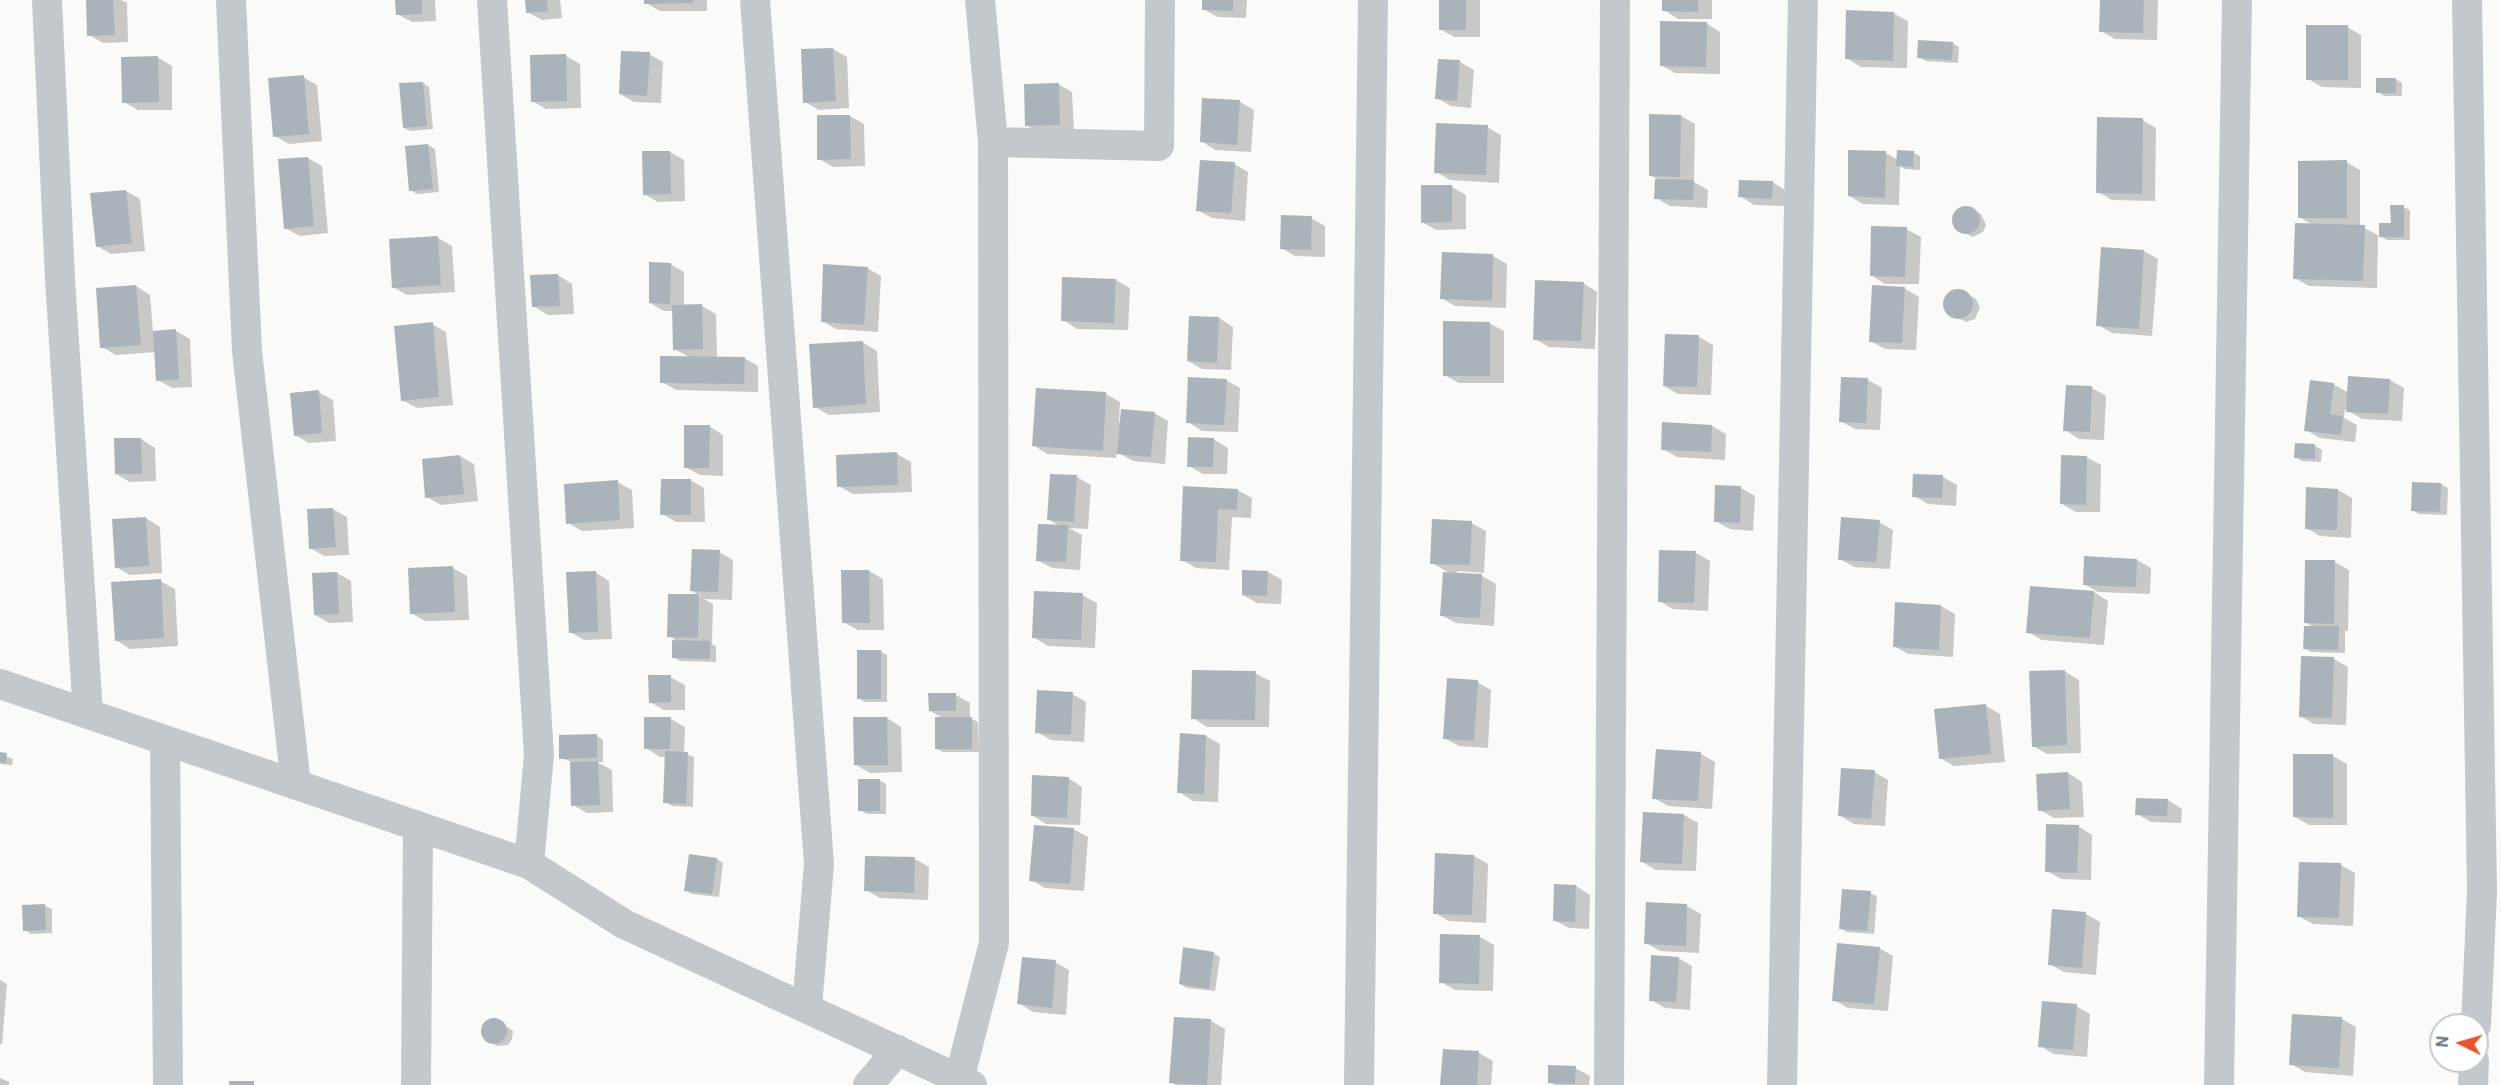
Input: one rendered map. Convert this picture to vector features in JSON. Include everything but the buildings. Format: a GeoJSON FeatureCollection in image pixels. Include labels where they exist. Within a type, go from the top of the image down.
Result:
{"type":"FeatureCollection","features":[{"type":"Feature","properties":{"kind":"street"},"geometry":{"type":"LineString","coordinates":[[47,0],[60,279],[88,714]]}},
{"type":"Feature","properties":{"kind":"street"},"geometry":{"type":"LineString","coordinates":[[231,0],[247,351],[296,785]]}},
{"type":"Feature","properties":{"kind":"street"},"geometry":{"type":"LineString","coordinates":[[492,0],[539,755],[529,864]]}},
{"type":"Feature","properties":{"kind":"street"},"geometry":{"type":"LineString","coordinates":[[755,0],[819,864],[807,1007]]}},
{"type":"Feature","properties":{"kind":"street"},"geometry":{"type":"LineString","coordinates":[[0,684],[529,864],[624,924],[966,1082],[994,944],[993,142],[980,0]]}},
{"type":"Feature","properties":{"kind":"street"},"geometry":{"type":"LineString","coordinates":[[993,142],[1159,146],[1160,0]]}},
{"type":"Feature","properties":{"kind":"street"},"geometry":{"type":"LineString","coordinates":[[1359,1085],[1373,0]]}},
{"type":"Feature","properties":{"kind":"street"},"geometry":{"type":"LineString","coordinates":[[1609,1085],[1615,0]]}},
{"type":"Feature","properties":{"kind":"street"},"geometry":{"type":"LineString","coordinates":[[1782,1085],[1803,0]]}},
{"type":"Feature","properties":{"kind":"street"},"geometry":{"type":"LineString","coordinates":[[2219,1085],[2237,0]]}},
{"type":"Feature","properties":{"kind":"street"},"geometry":{"type":"LineString","coordinates":[[2467,0],[2482,891],[2477,1013]]}},
{"type":"Feature","properties":{"kind":"street"},"geometry":{"type":"LineString","coordinates":[[165,741],[168,1085]]}},
{"type":"Feature","properties":{"kind":"street"},"geometry":{"type":"LineString","coordinates":[[416,1085],[418,827]]}},
{"type":"Feature","properties":{"kind":"street"},"geometry":{"type":"LineString","coordinates":[[868,1085],[898,1050]]}}]}
